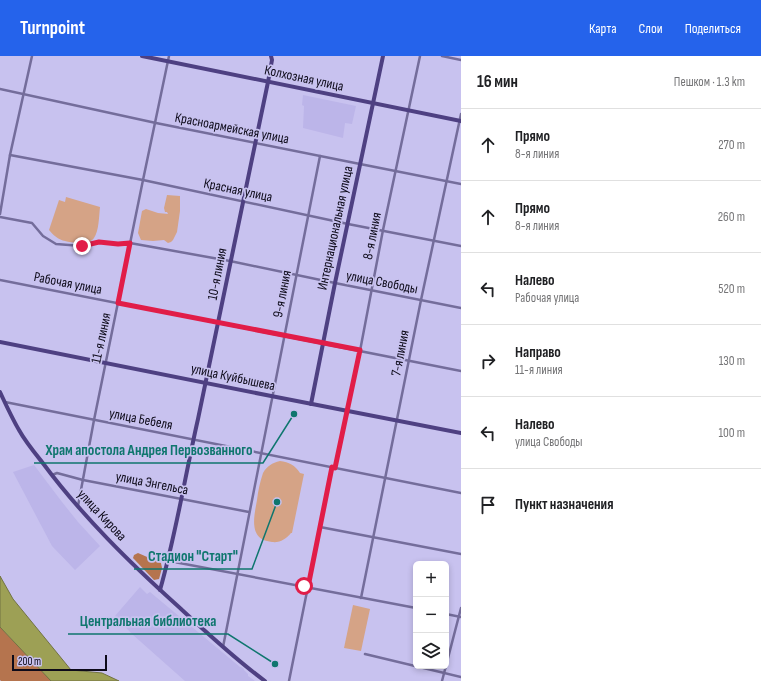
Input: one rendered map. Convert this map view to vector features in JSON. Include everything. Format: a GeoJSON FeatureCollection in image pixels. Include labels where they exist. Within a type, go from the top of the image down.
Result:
{"type":"FeatureCollection","features":[{"type":"Feature","properties":{"kind":"street"},"geometry":{"type":"LineString","coordinates":[[0,216],[10,156],[32,56]]}},
{"type":"Feature","properties":{"kind":"street","name":"Колхозная улица"},"geometry":{"type":"LineString","coordinates":[[142,56],[460,121]]}},
{"type":"Feature","properties":{"kind":"street","name":"11-я линия"},"geometry":{"type":"LineString","coordinates":[[78,506],[130,243],[170,56]]}},
{"type":"Feature","properties":{"kind":"street","name":"10-я линия"},"geometry":{"type":"LineString","coordinates":[[160,590],[169,560],[193,439],[219,322],[230,261],[268,82],[272,60],[271,56]]}},
{"type":"Feature","properties":{"kind":"street","name":"Интернациональная улица"},"geometry":{"type":"LineString","coordinates":[[311,404],[383,56]]}},
{"type":"Feature","properties":{"kind":"street","name":"8-я линия"},"geometry":{"type":"LineString","coordinates":[[289,681],[320,527],[360,350],[383,230],[420,56]]}},
{"type":"Feature","properties":{"kind":"street"},"geometry":{"type":"LineString","coordinates":[[442,56],[461,60]]}},
{"type":"Feature","properties":{"kind":"street","name":"Красноармейская улица"},"geometry":{"type":"LineString","coordinates":[[0,88],[156,123],[461,184]]}},
{"type":"Feature","properties":{"kind":"street","name":"7-я линия"},"geometry":{"type":"LineString","coordinates":[[361,598],[421,300],[461,114]]}},
{"type":"Feature","properties":{"kind":"street","name":"Красная улица"},"geometry":{"type":"LineString","coordinates":[[10,156],[143,180],[348,224],[461,246]]}},
{"type":"Feature","properties":{"kind":"street","name":"9-я линия"},"geometry":{"type":"LineString","coordinates":[[223,647],[236,573],[320,156]]}},
{"type":"Feature","properties":{"kind":"street","name":"улица Свободы"},"geometry":{"type":"LineString","coordinates":[[0,216],[32,223],[43,236],[56,244],[82,246],[99,242],[118,244],[130,243],[230,261],[461,308]]}},
{"type":"Feature","properties":{"kind":"street","name":"Рабочая улица"},"geometry":{"type":"LineString","coordinates":[[0,280],[219,322],[461,371]]}},
{"type":"Feature","properties":{"kind":"street","name":"улица Куйбышева"},"geometry":{"type":"LineString","coordinates":[[0,342],[461,433]]}},
{"type":"Feature","properties":{"kind":"street","name":"улица Кирова"},"geometry":{"type":"LineString","coordinates":[[0,392],[19,431],[52,475],[78,506],[128,560],[160,590],[223,647],[265,681]]}},
{"type":"Feature","properties":{"kind":"street","name":"улица Бебеля"},"geometry":{"type":"LineString","coordinates":[[5,402],[461,493]]}},
{"type":"Feature","properties":{"kind":"street","name":"улица Энгельса"},"geometry":{"type":"LineString","coordinates":[[52,475],[57,474],[249,512]]}},
{"type":"Feature","properties":{"kind":"street"},"geometry":{"type":"LineString","coordinates":[[320,527],[461,554]]}},
{"type":"Feature","properties":{"kind":"street"},"geometry":{"type":"LineString","coordinates":[[169,560],[413,607]]}},
{"type":"Feature","properties":{"kind":"street"},"geometry":{"type":"LineString","coordinates":[[442,681],[460,617],[461,608]]}},
{"type":"Feature","properties":{"kind":"street"},"geometry":{"type":"LineString","coordinates":[[449,615],[460,617]]}},
{"type":"Feature","properties":{"kind":"street"},"geometry":{"type":"LineString","coordinates":[[366,654],[461,677]]}},
{"type":"Feature","properties":{"kind":"shaded area"},"geometry":{"type":"Polygon","coordinates":[[[303,95],[356,106],[352,124],[345,123],[343,138],[303,128],[303,95]]]}},
{"type":"Feature","properties":{"kind":"shaded area"},"geometry":{"type":"Polygon","coordinates":[[[167,195],[180,196],[180,211],[177,232],[173,240],[168,243],[164,240],[141,240],[138,233],[142,211],[146,209],[158,213],[168,214],[165,212],[164,208],[167,195]]]}},
{"type":"Feature","properties":{"kind":"shaded area"},"geometry":{"type":"Polygon","coordinates":[[[66,197],[100,207],[96,235],[89,242],[81,243],[61,240],[49,230],[59,200],[65,202],[66,197]]]}},
{"type":"Feature","properties":{"kind":"shaded area"},"geometry":{"type":"Polygon","coordinates":[[[280,461],[292,464],[300,473],[304,474],[292,533],[283,540],[272,542],[259,537],[254,527],[254,520],[263,473],[270,465],[280,461]]]}},
{"type":"Feature","properties":{"kind":"shaded area"},"geometry":{"type":"Polygon","coordinates":[[[34,465],[78,522],[100,546],[75,570],[52,546],[13,472],[34,465]]]}},
{"type":"Feature","properties":{"kind":"shaded area"},"geometry":{"type":"Polygon","coordinates":[[[138,553],[161,563],[162,568],[159,579],[154,580],[133,558],[134,555],[138,553]]]}},
{"type":"Feature","properties":{"kind":"shaded area"},"geometry":{"type":"Polygon","coordinates":[[[0,576],[13,599],[71,670],[102,673],[119,681],[51,681],[0,627],[0,576]]]}},
{"type":"Feature","properties":{"kind":"shaded area"},"geometry":{"type":"Polygon","coordinates":[[[140,587],[147,594],[150,592],[244,669],[248,676],[255,681],[185,681],[132,634],[115,616],[140,587]]]}},
{"type":"Feature","properties":{"kind":"shaded area"},"geometry":{"type":"Polygon","coordinates":[[[353,605],[370,609],[361,651],[344,648],[353,605]]]}},
{"type":"Feature","properties":{"kind":"shaded area"},"geometry":{"type":"Polygon","coordinates":[[[0,627],[52,681],[0,680],[0,627]]]}},
{"type":"Feature","properties":{"kind":"place","name":"Храм апостола Андрея Первозванного"},"geometry":{"type":"Point","coordinates":[294,414]}},
{"type":"Feature","properties":{"kind":"place","name":"Стадион \"Старт\""},"geometry":{"type":"Point","coordinates":[277,502]}},
{"type":"Feature","properties":{"kind":"place","name":"Центральная библиотека"},"geometry":{"type":"Point","coordinates":[275,664]}},
{"type":"Feature","properties":{"kind":"route"},"geometry":{"type":"LineString","coordinates":[[82,246],[99,242],[118,244],[130,243],[118,303],[360,350],[335,468],[332,467],[308,587],[304,586]]}}]}
